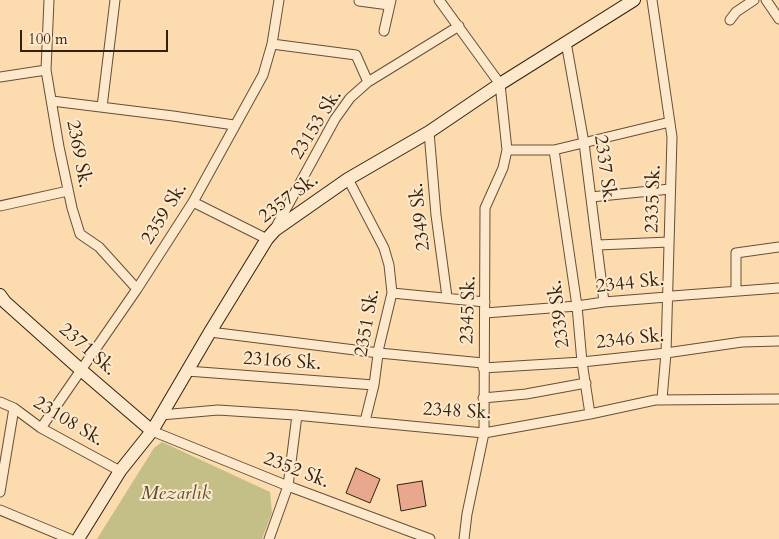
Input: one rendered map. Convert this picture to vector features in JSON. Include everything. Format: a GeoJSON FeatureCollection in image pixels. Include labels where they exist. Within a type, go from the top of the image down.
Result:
{"type":"FeatureCollection","features":[{"type":"Feature","properties":{"kind":"street","name":"2369 Sk."},"geometry":{"type":"LineString","coordinates":[[49,0],[46,70],[68,191],[80,234],[99,247],[137,289]]}},
{"type":"Feature","properties":{"kind":"street"},"geometry":{"type":"LineString","coordinates":[[102,107],[115,0]]}},
{"type":"Feature","properties":{"kind":"street","name":"2359 Sk."},"geometry":{"type":"LineString","coordinates":[[41,428],[137,289],[193,202],[263,75],[272,44],[279,0]]}},
{"type":"Feature","properties":{"kind":"street"},"geometry":{"type":"LineString","coordinates":[[439,0],[500,84]]}},
{"type":"Feature","properties":{"kind":"street","name":"2357 Sk."},"geometry":{"type":"LineString","coordinates":[[78,539],[120,471],[152,431],[210,332],[271,234],[348,179],[429,132],[500,84],[634,0]]}},
{"type":"Feature","properties":{"kind":"street","name":"2335 Sk."},"geometry":{"type":"LineString","coordinates":[[652,0],[672,137],[666,353],[662,400]]}},
{"type":"Feature","properties":{"kind":"street"},"geometry":{"type":"LineString","coordinates":[[730,20],[736,12],[754,0]]}},
{"type":"Feature","properties":{"kind":"street"},"geometry":{"type":"LineString","coordinates":[[766,0],[779,18]]}},
{"type":"Feature","properties":{"kind":"street"},"geometry":{"type":"LineString","coordinates":[[358,1],[390,2],[384,31]]}},
{"type":"Feature","properties":{"kind":"street","name":"23153 Sk."},"geometry":{"type":"LineString","coordinates":[[271,234],[335,118],[350,98],[368,82],[459,26]]}},
{"type":"Feature","properties":{"kind":"street","name":"2337 Sk."},"geometry":{"type":"LineString","coordinates":[[566,42],[584,143],[604,302]]}},
{"type":"Feature","properties":{"kind":"street"},"geometry":{"type":"LineString","coordinates":[[272,44],[356,55],[368,82]]}},
{"type":"Feature","properties":{"kind":"street"},"geometry":{"type":"LineString","coordinates":[[0,77],[46,70]]}},
{"type":"Feature","properties":{"kind":"street","name":"2345 Sk."},"geometry":{"type":"LineString","coordinates":[[464,539],[467,514],[484,433],[483,365],[486,208],[503,168],[507,150],[500,84]]}},
{"type":"Feature","properties":{"kind":"street"},"geometry":{"type":"LineString","coordinates":[[52,101],[234,125]]}},
{"type":"Feature","properties":{"kind":"street"},"geometry":{"type":"LineString","coordinates":[[507,150],[554,150],[670,122]]}},
{"type":"Feature","properties":{"kind":"street","name":"2349 Sk."},"geometry":{"type":"LineString","coordinates":[[429,132],[436,215],[447,297]]}},
{"type":"Feature","properties":{"kind":"street","name":"2339 Sk."},"geometry":{"type":"LineString","coordinates":[[554,150],[577,306],[582,362],[590,414]]}},
{"type":"Feature","properties":{"kind":"street","name":"2351 Sk."},"geometry":{"type":"LineString","coordinates":[[348,179],[384,248],[389,265],[392,293],[379,347],[374,385],[365,421]]}},
{"type":"Feature","properties":{"kind":"street"},"geometry":{"type":"LineString","coordinates":[[591,197],[670,189]]}},
{"type":"Feature","properties":{"kind":"street"},"geometry":{"type":"LineString","coordinates":[[0,206],[68,191]]}},
{"type":"Feature","properties":{"kind":"street"},"geometry":{"type":"LineString","coordinates":[[193,202],[271,234]]}},
{"type":"Feature","properties":{"kind":"street"},"geometry":{"type":"LineString","coordinates":[[598,245],[668,242]]}},
{"type":"Feature","properties":{"kind":"street"},"geometry":{"type":"LineString","coordinates":[[736,292],[736,253],[779,247]]}},
{"type":"Feature","properties":{"kind":"street","name":"2344 Sk."},"geometry":{"type":"LineString","coordinates":[[485,313],[779,288]]}},
{"type":"Feature","properties":{"kind":"street"},"geometry":{"type":"LineString","coordinates":[[392,293],[485,302]]}},
{"type":"Feature","properties":{"kind":"street","name":"2371 Sk."},"geometry":{"type":"LineString","coordinates":[[0,295],[5,302],[152,431]]}},
{"type":"Feature","properties":{"kind":"street","name":"2346 Sk."},"geometry":{"type":"LineString","coordinates":[[210,332],[483,365],[582,362],[742,342],[779,340]]}},
{"type":"Feature","properties":{"kind":"street","name":"23166 Sk."},"geometry":{"type":"LineString","coordinates":[[187,371],[374,385]]}},
{"type":"Feature","properties":{"kind":"street"},"geometry":{"type":"LineString","coordinates":[[484,398],[526,394],[586,383]]}},
{"type":"Feature","properties":{"kind":"street","name":"2348 Sk."},"geometry":{"type":"LineString","coordinates":[[161,415],[218,410],[298,415],[484,433],[662,400],[779,399]]}},
{"type":"Feature","properties":{"kind":"street","name":"23108 Sk."},"geometry":{"type":"LineString","coordinates":[[0,402],[14,408],[41,428],[120,471]]}},
{"type":"Feature","properties":{"kind":"street"},"geometry":{"type":"LineString","coordinates":[[0,492],[14,408]]}},
{"type":"Feature","properties":{"kind":"street"},"geometry":{"type":"LineString","coordinates":[[269,539],[288,486],[298,415]]}},
{"type":"Feature","properties":{"kind":"street","name":"2352 Sk."},"geometry":{"type":"LineString","coordinates":[[152,431],[288,486],[430,539]]}},
{"type":"Feature","properties":{"kind":"street"},"geometry":{"type":"LineString","coordinates":[[0,510],[70,539]]}},
{"type":"Feature","properties":{"kind":"green space","name":"Mezarlık"},"geometry":{"type":"Polygon","coordinates":[[[162,442],[270,492],[272,513],[262,539],[97,539],[154,448],[162,442]]]}},
{"type":"Feature","properties":{"kind":"building"},"geometry":{"type":"Polygon","coordinates":[[[356,468],[380,479],[370,503],[346,493],[356,468]]]}},
{"type":"Feature","properties":{"kind":"building"},"geometry":{"type":"Polygon","coordinates":[[[422,481],[426,506],[401,511],[397,485],[422,481]]]}}]}
